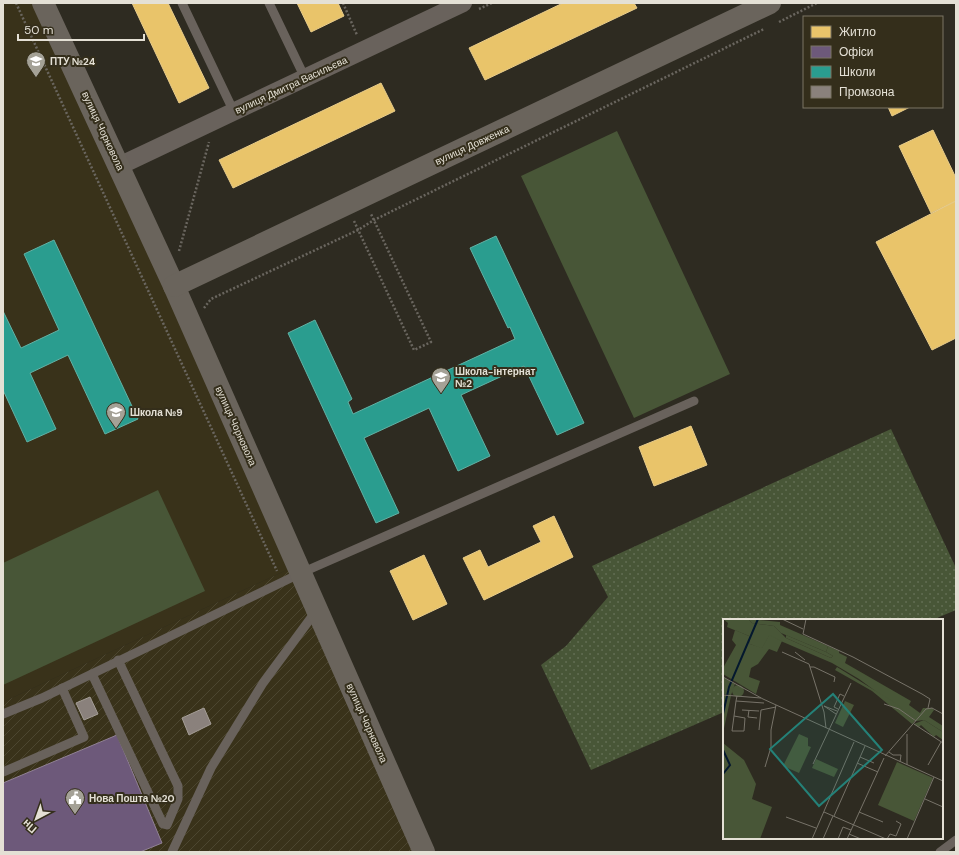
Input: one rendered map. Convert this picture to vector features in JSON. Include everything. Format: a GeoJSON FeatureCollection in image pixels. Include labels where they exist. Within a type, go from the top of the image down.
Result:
{"type":"FeatureCollection","features":[{"type":"Feature","properties":{"kind":"street","name":"вулиця Чорновола"},"geometry":{"type":"LineString","coordinates":[[43,3],[174,286],[424,852]]}},
{"type":"Feature","properties":{"kind":"street","name":"вулиця Дмитра Васильєва"},"geometry":{"type":"LineString","coordinates":[[119,166],[463,3]]}},
{"type":"Feature","properties":{"kind":"street","name":"вулиця Довженка"},"geometry":{"type":"LineString","coordinates":[[174,286],[770,3]]}},
{"type":"Feature","properties":{"kind":"lane"},"geometry":{"type":"LineString","coordinates":[[182,3],[234,112]]}},
{"type":"Feature","properties":{"kind":"lane"},"geometry":{"type":"LineString","coordinates":[[269,3],[305,78]]}},
{"type":"Feature","properties":{"kind":"lane"},"geometry":{"type":"LineString","coordinates":[[3,714],[92,674],[118,660],[301,574],[694,401]]}},
{"type":"Feature","properties":{"kind":"lane"},"geometry":{"type":"LineString","coordinates":[[172,852],[212,768],[263,683],[317,610]]}},
{"type":"Feature","properties":{"kind":"lane"},"geometry":{"type":"LineString","coordinates":[[92,674],[163,824],[167,825],[178,798],[178,786],[118,660]]}},
{"type":"Feature","properties":{"kind":"lane"},"geometry":{"type":"LineString","coordinates":[[3,772],[84,737],[62,688]]}},
{"type":"Feature","properties":{"kind":"lane"},"geometry":{"type":"LineString","coordinates":[[940,852],[956,840]]}},
{"type":"Feature","properties":{"kind":"path"},"geometry":{"type":"LineString","coordinates":[[16,3],[282,583]]}},
{"type":"Feature","properties":{"kind":"path"},"geometry":{"type":"LineString","coordinates":[[343,3],[364,50]]}},
{"type":"Feature","properties":{"kind":"path"},"geometry":{"type":"LineString","coordinates":[[775,24],[818,3]]}},
{"type":"Feature","properties":{"kind":"path"},"geometry":{"type":"LineString","coordinates":[[201,311],[211,299],[358,230],[374,220],[767,28]]}},
{"type":"Feature","properties":{"kind":"path"},"geometry":{"type":"LineString","coordinates":[[174,249],[178,256],[215,120]]}},
{"type":"Feature","properties":{"kind":"path"},"geometry":{"type":"LineString","coordinates":[[355,200],[374,220],[432,342],[414,350],[358,230],[355,200]]}},
{"type":"Feature","properties":{"kind":"shaded area","name":"Школа №9"},"geometry":{"type":"Polygon","coordinates":[[[3,3],[35,3],[291,568],[3,702],[3,3]]]}},
{"type":"Feature","properties":{"kind":"shaded area"},"geometry":{"type":"Polygon","coordinates":[[[291,568],[416,852],[3,852],[3,702],[291,568]]]}},
{"type":"Feature","properties":{"kind":"green space"},"geometry":{"type":"Polygon","coordinates":[[[617,131],[730,374],[634,418],[521,176],[617,131]]]}},
{"type":"Feature","properties":{"kind":"green space"},"geometry":{"type":"Polygon","coordinates":[[[891,429],[956,568],[956,610],[934,619],[723,619],[723,712],[591,770],[541,665],[566,646],[608,597],[592,566],[891,429]]]}},
{"type":"Feature","properties":{"kind":"green space"},"geometry":{"type":"Polygon","coordinates":[[[158,490],[205,591],[3,685],[3,563],[158,490]]]}},
{"type":"Feature","properties":{"kind":"building: Житло"},"geometry":{"type":"Polygon","coordinates":[[[132,3],[168,3],[209,88],[179,103],[132,3]]]}},
{"type":"Feature","properties":{"kind":"building: Житло"},"geometry":{"type":"Polygon","coordinates":[[[297,3],[338,3],[344,16],[311,32],[297,3]]]}},
{"type":"Feature","properties":{"kind":"building: Житло"},"geometry":{"type":"Polygon","coordinates":[[[563,3],[634,3],[637,8],[485,80],[469,48],[563,3]]]}},
{"type":"Feature","properties":{"kind":"building: Житло"},"geometry":{"type":"Polygon","coordinates":[[[381,83],[395,111],[233,188],[219,160],[381,83]]]}},
{"type":"Feature","properties":{"kind":"building: Житло"},"geometry":{"type":"Polygon","coordinates":[[[888,108],[908,108],[892,116],[888,108]]]}},
{"type":"Feature","properties":{"kind":"building: Житло"},"geometry":{"type":"Polygon","coordinates":[[[933,130],[956,178],[956,201],[931,213],[899,146],[933,130]]]}},
{"type":"Feature","properties":{"kind":"building: Житло"},"geometry":{"type":"Polygon","coordinates":[[[956,201],[956,338],[932,350],[876,242],[956,201]]]}},
{"type":"Feature","properties":{"kind":"building: Житло"},"geometry":{"type":"Polygon","coordinates":[[[691,426],[707,465],[654,486],[639,447],[691,426]]]}},
{"type":"Feature","properties":{"kind":"building: Житло"},"geometry":{"type":"Polygon","coordinates":[[[554,516],[573,557],[484,600],[463,558],[480,550],[488,567],[541,542],[533,526],[554,516]]]}},
{"type":"Feature","properties":{"kind":"building: Житло"},"geometry":{"type":"Polygon","coordinates":[[[424,555],[447,604],[413,620],[390,571],[424,555]]]}},
{"type":"Feature","properties":{"kind":"building: Офіси"},"geometry":{"type":"Polygon","coordinates":[[[117,735],[162,843],[140,852],[3,852],[3,783],[117,735]]]}},
{"type":"Feature","properties":{"kind":"building: Школи"},"geometry":{"type":"Polygon","coordinates":[[[496,236],[584,423],[557,435],[524,366],[461,395],[490,456],[458,471],[429,408],[364,438],[399,513],[376,523],[288,333],[315,320],[352,399],[348,402],[353,414],[515,339],[510,327],[508,328],[470,248],[496,236]]]}},
{"type":"Feature","properties":{"kind":"building: Школи"},"geometry":{"type":"Polygon","coordinates":[[[54,240],[138,419],[105,434],[68,355],[30,373],[56,429],[27,442],[3,390],[3,311],[21,348],[59,330],[24,254],[54,240]]]}},
{"type":"Feature","properties":{"kind":"building: Промзона"},"geometry":{"type":"Polygon","coordinates":[[[90,697],[98,714],[84,720],[76,703],[90,697]]]}},
{"type":"Feature","properties":{"kind":"building: Промзона"},"geometry":{"type":"Polygon","coordinates":[[[204,708],[211,724],[189,735],[182,718],[204,708]]]}},
{"type":"Feature","properties":{"kind":"place","name":"ПТУ №24"},"geometry":{"type":"Point","coordinates":[36,78]}},
{"type":"Feature","properties":{"kind":"place","name":"Школа-інтернат №2"},"geometry":{"type":"Point","coordinates":[441,394]}},
{"type":"Feature","properties":{"kind":"place","name":"Школа №9"},"geometry":{"type":"Point","coordinates":[116,429]}},
{"type":"Feature","properties":{"kind":"place","name":"Нова Пошта №20"},"geometry":{"type":"Point","coordinates":[75,815]}}]}
